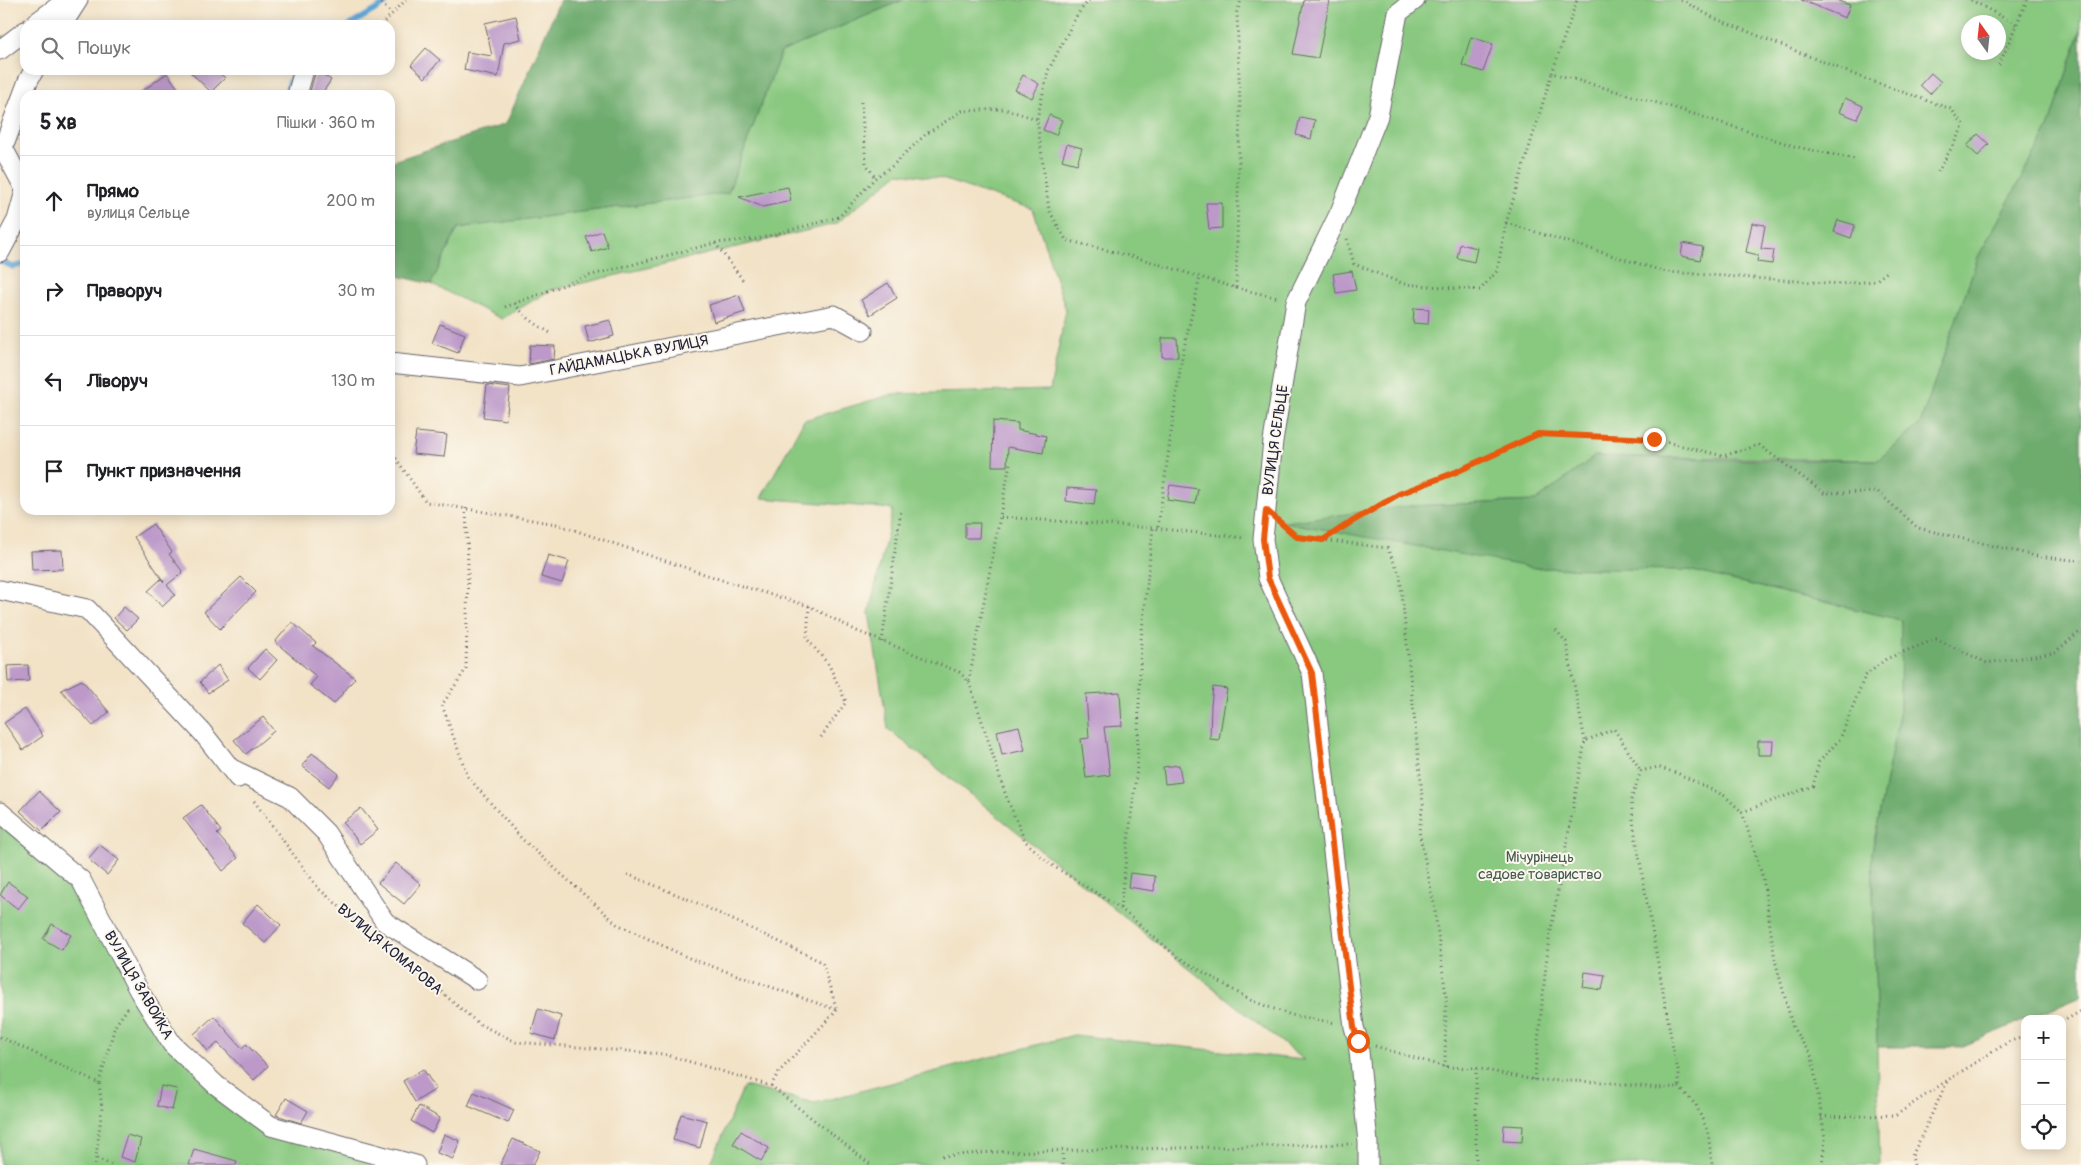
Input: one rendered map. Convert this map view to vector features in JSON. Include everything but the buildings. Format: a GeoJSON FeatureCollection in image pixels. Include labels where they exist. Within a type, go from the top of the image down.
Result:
{"type":"FeatureCollection","features":[{"type":"Feature","properties":{"kind":"street"},"geometry":{"type":"LineString","coordinates":[[40,20],[66,0]]}},
{"type":"Feature","properties":{"kind":"street"},"geometry":{"type":"LineString","coordinates":[[65,20],[78,0]]}},
{"type":"Feature","properties":{"kind":"street","name":"ВУЛИЦЯ СЕЛЬЦЕ"},"geometry":{"type":"LineString","coordinates":[[1368,1165],[1368,1143],[1356,1034],[1312,673],[1268,578],[1263,539],[1273,441],[1296,302],[1340,212],[1378,116],[1399,6],[1415,0]]}},
{"type":"Feature","properties":{"kind":"street"},"geometry":{"type":"LineString","coordinates":[[0,50],[20,35]]}},
{"type":"Feature","properties":{"kind":"street"},"geometry":{"type":"LineString","coordinates":[[24,90],[31,75]]}},
{"type":"Feature","properties":{"kind":"street"},"geometry":{"type":"LineString","coordinates":[[298,90],[303,75]]}},
{"type":"Feature","properties":{"kind":"street"},"geometry":{"type":"LineString","coordinates":[[20,102],[3,148],[20,180]]}},
{"type":"Feature","properties":{"kind":"street"},"geometry":{"type":"LineString","coordinates":[[0,252],[16,220],[20,207]]}},
{"type":"Feature","properties":{"kind":"street","name":"ГАЙДАМАЦЬКА ВУЛИЦЯ"},"geometry":{"type":"LineString","coordinates":[[395,364],[520,377],[834,315],[863,331]]}},
{"type":"Feature","properties":{"kind":"street"},"geometry":{"type":"LineString","coordinates":[[0,590],[87,609],[202,732],[234,773],[290,797],[326,832],[385,922],[477,980]]}},
{"type":"Feature","properties":{"kind":"street","name":"ВУЛИЦЯ ЗАВОЙКА"},"geometry":{"type":"LineString","coordinates":[[0,812],[81,880],[140,991],[172,1044],[216,1085],[271,1126],[415,1165]]}},
{"type":"Feature","properties":{"kind":"path"},"geometry":{"type":"LineString","coordinates":[[378,0],[392,14]]}},
{"type":"Feature","properties":{"kind":"path"},"geometry":{"type":"LineString","coordinates":[[386,20],[406,0]]}},
{"type":"Feature","properties":{"kind":"path"},"geometry":{"type":"LineString","coordinates":[[1088,0],[1077,15],[1048,71],[1037,119],[1049,210],[1066,240],[1142,259],[1236,288],[1296,302]]}},
{"type":"Feature","properties":{"kind":"path"},"geometry":{"type":"LineString","coordinates":[[1236,288],[1240,106],[1237,12],[1241,0]]}},
{"type":"Feature","properties":{"kind":"path"},"geometry":{"type":"LineString","coordinates":[[1340,212],[1354,264],[1404,284],[1480,290],[1497,271],[1506,223],[1552,73],[1577,0]]}},
{"type":"Feature","properties":{"kind":"path"},"geometry":{"type":"LineString","coordinates":[[1681,0],[1714,18],[1741,29],[1863,78],[1951,109],[1964,125],[1938,172]]}},
{"type":"Feature","properties":{"kind":"path"},"geometry":{"type":"LineString","coordinates":[[1970,0],[2017,25]]}},
{"type":"Feature","properties":{"kind":"path"},"geometry":{"type":"LineString","coordinates":[[1999,65],[2027,0]]}},
{"type":"Feature","properties":{"kind":"path"},"geometry":{"type":"LineString","coordinates":[[1552,73],[1675,108],[1797,147],[1855,159]]}},
{"type":"Feature","properties":{"kind":"path"},"geometry":{"type":"LineString","coordinates":[[861,102],[866,162],[875,178]]}},
{"type":"Feature","properties":{"kind":"path"},"geometry":{"type":"LineString","coordinates":[[505,307],[588,276],[715,242],[757,239],[839,217],[875,178],[926,134],[962,111],[1004,109],[1037,119]]}},
{"type":"Feature","properties":{"kind":"path"},"geometry":{"type":"LineString","coordinates":[[1506,223],[1666,272],[1840,284],[1875,281],[1887,272]]}},
{"type":"Feature","properties":{"kind":"path"},"geometry":{"type":"LineString","coordinates":[[715,242],[744,283]]}},
{"type":"Feature","properties":{"kind":"path"},"geometry":{"type":"LineString","coordinates":[[1120,908],[1137,768],[1141,640],[1181,362],[1200,277]]}},
{"type":"Feature","properties":{"kind":"path"},"geometry":{"type":"LineString","coordinates":[[515,302],[518,308],[539,326],[552,334]]}},
{"type":"Feature","properties":{"kind":"path"},"geometry":{"type":"LineString","coordinates":[[1323,540],[1399,494],[1456,472],[1538,434],[1654,439],[1723,456],[1758,445],[1824,493],[1878,492],[1918,528],[2036,556],[2081,561]]}},
{"type":"Feature","properties":{"kind":"path"},"geometry":{"type":"LineString","coordinates":[[395,457],[426,502],[556,524],[728,582],[809,606],[857,631],[959,672],[969,681]]}},
{"type":"Feature","properties":{"kind":"path"},"geometry":{"type":"LineString","coordinates":[[1010,463],[969,681],[1006,796],[1025,841],[1050,864],[1120,908],[1176,956],[1252,1002],[1356,1034],[1445,1067],[1476,1068],[1534,1080],[1602,1082],[1657,1088],[1679,1087]]}},
{"type":"Feature","properties":{"kind":"path"},"geometry":{"type":"LineString","coordinates":[[466,508],[468,566],[466,669],[442,705],[468,777],[522,839],[617,924],[691,959],[837,1010]]}},
{"type":"Feature","properties":{"kind":"path"},"geometry":{"type":"LineString","coordinates":[[882,642],[901,510]]}},
{"type":"Feature","properties":{"kind":"path"},"geometry":{"type":"LineString","coordinates":[[1266,510],[1297,537],[1387,548],[1400,575],[1423,804],[1419,831],[1434,904],[1446,996],[1445,1067]]}},
{"type":"Feature","properties":{"kind":"path"},"geometry":{"type":"LineString","coordinates":[[1001,517],[1156,528],[1263,539]]}},
{"type":"Feature","properties":{"kind":"path"},"geometry":{"type":"LineString","coordinates":[[809,606],[807,640],[829,664],[846,702],[819,740]]}},
{"type":"Feature","properties":{"kind":"path"},"geometry":{"type":"LineString","coordinates":[[1534,1080],[1548,946],[1585,741],[1566,642],[1556,630]]}},
{"type":"Feature","properties":{"kind":"path"},"geometry":{"type":"LineString","coordinates":[[1742,812],[1813,786],[1819,762],[1840,739],[1865,676],[1886,659],[1936,639],[1987,663],[2054,653],[2081,631]]}},
{"type":"Feature","properties":{"kind":"path"},"geometry":{"type":"LineString","coordinates":[[1585,741],[1614,729],[1641,771]]}},
{"type":"Feature","properties":{"kind":"path"},"geometry":{"type":"LineString","coordinates":[[1641,771],[1658,767],[1679,774],[1725,796],[1742,812],[1763,878],[1775,960],[1793,1028],[1812,1057],[1825,1139],[1822,1165]]}},
{"type":"Feature","properties":{"kind":"path"},"geometry":{"type":"LineString","coordinates":[[1641,771],[1631,800],[1634,828],[1679,1074],[1679,1087],[1696,1105],[1708,1132],[1712,1165]]}},
{"type":"Feature","properties":{"kind":"path","name":"ВУЛИЦЯ КОМАРОВА"},"geometry":{"type":"LineString","coordinates":[[234,773],[319,889],[373,934]]}},
{"type":"Feature","properties":{"kind":"path"},"geometry":{"type":"LineString","coordinates":[[627,874],[695,902],[822,962],[837,1010]]}},
{"type":"Feature","properties":{"kind":"path","name":"ВУЛИЦЯ КОМАРОВА"},"geometry":{"type":"LineString","coordinates":[[380,941],[480,1024],[516,1042],[664,1054],[771,1086],[871,1165]]}},
{"type":"Feature","properties":{"kind":"path"},"geometry":{"type":"LineString","coordinates":[[96,1165],[102,1108],[99,1083],[115,1026],[140,991]]}},
{"type":"Feature","properties":{"kind":"path"},"geometry":{"type":"LineString","coordinates":[[771,1086],[778,1073],[837,1010]]}},
{"type":"Feature","properties":{"kind":"path"},"geometry":{"type":"LineString","coordinates":[[2066,1020],[2081,1011]]}},
{"type":"Feature","properties":{"kind":"path"},"geometry":{"type":"LineString","coordinates":[[0,1037],[99,1083]]}},
{"type":"Feature","properties":{"kind":"path"},"geometry":{"type":"LineString","coordinates":[[1821,1117],[1896,1115],[2010,1041],[2021,1038]]}},
{"type":"Feature","properties":{"kind":"path"},"geometry":{"type":"LineString","coordinates":[[1476,1068],[1476,1165]]}},
{"type":"Feature","properties":{"kind":"path"},"geometry":{"type":"LineString","coordinates":[[1914,1165],[1912,1156],[1948,1080]]}},
{"type":"Feature","properties":{"kind":"path"},"geometry":{"type":"LineString","coordinates":[[942,1156],[1368,1143]]}},
{"type":"Feature","properties":{"kind":"path"},"geometry":{"type":"LineString","coordinates":[[1062,1165],[1063,1151]]}},
{"type":"Feature","properties":{"kind":"path"},"geometry":{"type":"LineString","coordinates":[[97,1158],[111,1165]]}},
{"type":"Feature","properties":{"kind":"green space"},"geometry":{"type":"Polygon","coordinates":[[[560,0],[903,0],[781,52],[728,193],[458,228],[431,284],[395,275],[395,160],[506,124],[560,0]]]}},
{"type":"Feature","properties":{"kind":"green space","name":"Мічурінець садове товариство"},"geometry":{"type":"Polygon","coordinates":[[[903,0],[2081,0],[2081,30],[2049,128],[1978,257],[1920,424],[1878,460],[1595,456],[1536,501],[1409,506],[1535,568],[1689,570],[1901,620],[1900,709],[1872,852],[1880,1165],[710,1165],[744,1086],[815,1103],[1074,1035],[1304,1060],[888,729],[869,613],[893,509],[761,498],[804,420],[893,394],[1050,390],[1066,310],[1033,209],[942,179],[899,173],[835,224],[549,291],[502,319],[431,284],[458,228],[728,193],[781,52],[903,0]]]}},
{"type":"Feature","properties":{"kind":"green space"},"geometry":{"type":"Polygon","coordinates":[[[2081,30],[2081,996],[2036,1015],[2021,1015],[2021,1022],[1961,1047],[1877,1047],[1872,852],[1900,709],[1901,620],[1689,570],[1535,568],[1284,522],[1409,506],[1536,501],[1595,456],[1758,460],[1878,460],[1920,424],[1978,257],[2049,128],[2081,30]]]}},
{"type":"Feature","properties":{"kind":"green space"},"geometry":{"type":"Polygon","coordinates":[[[0,812],[81,880],[172,1044],[271,1126],[415,1165],[0,1165],[0,812]]]}},
{"type":"Feature","properties":{"kind":"waterway"},"geometry":{"type":"LineString","coordinates":[[358,20],[385,4],[387,0]]}},
{"type":"Feature","properties":{"kind":"waterway"},"geometry":{"type":"LineString","coordinates":[[287,90],[292,75]]}},
{"type":"Feature","properties":{"kind":"waterway"},"geometry":{"type":"LineString","coordinates":[[0,261],[13,267],[20,265]]}},
{"type":"Feature","properties":{"kind":"route"},"geometry":{"type":"LineString","coordinates":[[1358,1041],[1354,1027],[1312,673],[1268,578],[1263,539],[1266,510],[1297,537],[1323,540],[1399,494],[1456,472],[1538,434],[1654,439]]}}]}
